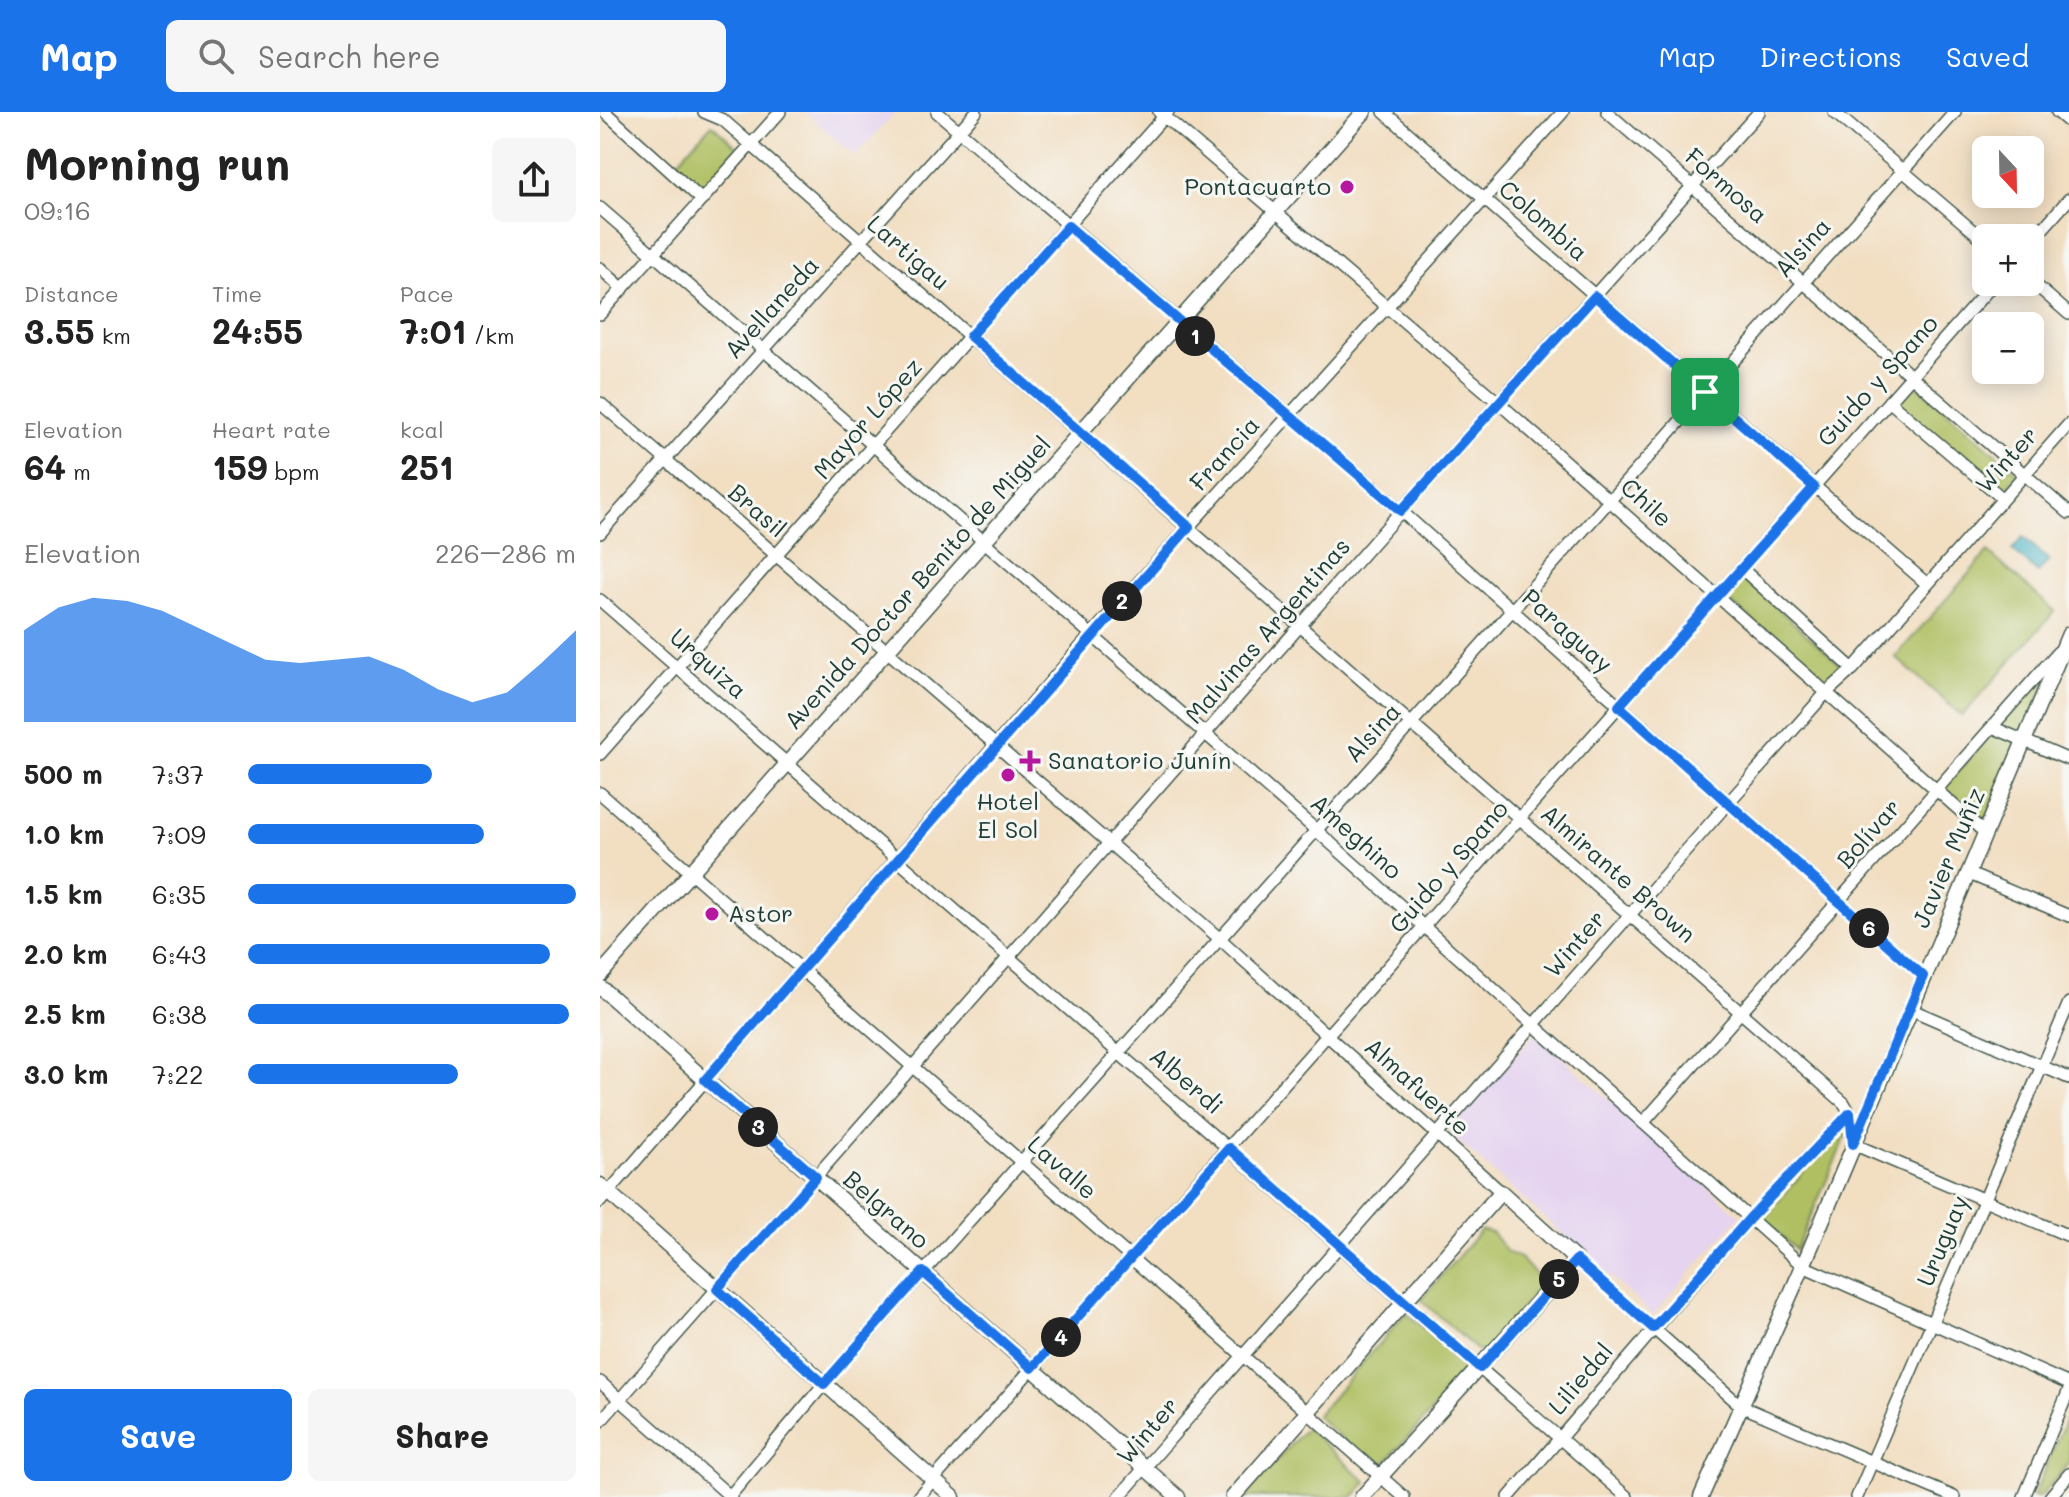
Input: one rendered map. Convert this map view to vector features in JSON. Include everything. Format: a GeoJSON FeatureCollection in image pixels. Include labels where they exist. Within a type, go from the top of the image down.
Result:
{"type":"FeatureCollection","features":[{"type":"Feature","properties":{"kind":"main road","name":"Avenida Doctor Benito de Miguel"},"geometry":{"type":"LineString","coordinates":[[600,975],[1364,112]]}},
{"type":"Feature","properties":{"kind":"main road","name":"Javier Muñiz"},"geometry":{"type":"LineString","coordinates":[[1701,1497],[1803,1266],[2067,640]]}},
{"type":"Feature","properties":{"kind":"main road","name":"Belgrano"},"geometry":{"type":"LineString","coordinates":[[600,987],[1178,1497]]}},
{"type":"Feature","properties":{"kind":"main road"},"geometry":{"type":"LineString","coordinates":[[1233,1497],[1501,1192]]}},
{"type":"Feature","properties":{"kind":"main road","name":"Almafuerte"},"geometry":{"type":"LineString","coordinates":[[1501,1192],[1576,1260]]}},
{"type":"Feature","properties":{"kind":"main road"},"geometry":{"type":"LineString","coordinates":[[603,1193],[953,1497]]}},
{"type":"Feature","properties":{"kind":"main road"},"geometry":{"type":"LineString","coordinates":[[1362,1497],[1576,1260]]}},
{"type":"Feature","properties":{"kind":"street"},"geometry":{"type":"LineString","coordinates":[[605,112],[702,200]]}},
{"type":"Feature","properties":{"kind":"street","name":"Lartigau"},"geometry":{"type":"LineString","coordinates":[[704,112],[718,117],[751,145],[1081,432]]}},
{"type":"Feature","properties":{"kind":"street"},"geometry":{"type":"LineString","coordinates":[[600,314],[780,112]]}},
{"type":"Feature","properties":{"kind":"street","name":"Paraguay"},"geometry":{"type":"LineString","coordinates":[[937,112],[1401,511],[1923,976]]}},
{"type":"Feature","properties":{"kind":"street","name":"Avellaneda"},"geometry":{"type":"LineString","coordinates":[[600,533],[976,112]]}},
{"type":"Feature","properties":{"kind":"street","name":"Colombia"},"geometry":{"type":"LineString","coordinates":[[1384,112],[1927,584]]}},
{"type":"Feature","properties":{"kind":"street","name":"Francia"},"geometry":{"type":"LineString","coordinates":[[603,1193],[1091,635],[1563,112]]}},
{"type":"Feature","properties":{"kind":"street","name":"Formosa"},"geometry":{"type":"LineString","coordinates":[[1607,112],[2069,513]]}},
{"type":"Feature","properties":{"kind":"street","name":"Malvinas Argentinas"},"geometry":{"type":"LineString","coordinates":[[600,1422],[1111,845],[1401,511],[1759,112]]}},
{"type":"Feature","properties":{"kind":"street"},"geometry":{"type":"LineString","coordinates":[[1834,112],[1972,230]]}},
{"type":"Feature","properties":{"kind":"street","name":"Alsina"},"geometry":{"type":"LineString","coordinates":[[730,1497],[923,1272],[1955,112]]}},
{"type":"Feature","properties":{"kind":"street"},"geometry":{"type":"LineString","coordinates":[[2057,112],[2069,122]]}},
{"type":"Feature","properties":{"kind":"street","name":"Chile"},"geometry":{"type":"LineString","coordinates":[[1164,114],[1274,213],[1499,403],[1984,832]]}},
{"type":"Feature","properties":{"kind":"street","name":"Mayor López"},"geometry":{"type":"LineString","coordinates":[[600,754],[1164,114]]}},
{"type":"Feature","properties":{"kind":"street"},"geometry":{"type":"LineString","coordinates":[[2044,227],[2069,199]]}},
{"type":"Feature","properties":{"kind":"street","name":"Ameghino"},"geometry":{"type":"LineString","coordinates":[[600,208],[762,352],[1316,830],[1803,1266],[2069,1384]]}},
{"type":"Feature","properties":{"kind":"street"},"geometry":{"type":"LineString","coordinates":[[600,268],[623,289]]}},
{"type":"Feature","properties":{"kind":"street"},"geometry":{"type":"LineString","coordinates":[[2044,292],[2069,314]]}},
{"type":"Feature","properties":{"kind":"street","name":"Guido y Spano"},"geometry":{"type":"LineString","coordinates":[[918,1497],[1425,929],[1983,296]]}},
{"type":"Feature","properties":{"kind":"street"},"geometry":{"type":"LineString","coordinates":[[1889,401],[2002,498]]}},
{"type":"Feature","properties":{"kind":"street","name":"Brasil"},"geometry":{"type":"LineString","coordinates":[[600,403],[886,652]]}},
{"type":"Feature","properties":{"kind":"street","name":"Winter"},"geometry":{"type":"LineString","coordinates":[[1119,1497],[1728,803],[1826,693],[1853,669],[2069,424]]}},
{"type":"Feature","properties":{"kind":"street","name":"Almirante Brown"},"geometry":{"type":"LineString","coordinates":[[1081,432],[1844,1103],[1850,1113]]}},
{"type":"Feature","properties":{"kind":"street"},"geometry":{"type":"LineString","coordinates":[[1741,568],[1853,669]]}},
{"type":"Feature","properties":{"kind":"street","name":"Urquiza"},"geometry":{"type":"LineString","coordinates":[[600,600],[788,762]]}},
{"type":"Feature","properties":{"kind":"street","name":"Bolívar"},"geometry":{"type":"LineString","coordinates":[[1643,1123],[2067,640]]}},
{"type":"Feature","properties":{"kind":"street","name":"Almafuerte"},"geometry":{"type":"LineString","coordinates":[[886,652],[1219,938],[1501,1192]]}},
{"type":"Feature","properties":{"kind":"street"},"geometry":{"type":"LineString","coordinates":[[1992,727],[2069,760]]}},
{"type":"Feature","properties":{"kind":"street","name":"Alberdi"},"geometry":{"type":"LineString","coordinates":[[788,762],[1627,1497]]}},
{"type":"Feature","properties":{"kind":"street","name":"Lavalle"},"geometry":{"type":"LineString","coordinates":[[600,793],[1404,1497]]}},
{"type":"Feature","properties":{"kind":"street"},"geometry":{"type":"LineString","coordinates":[[1967,873],[2069,916]]}},
{"type":"Feature","properties":{"kind":"street","name":"Uruguay"},"geometry":{"type":"LineString","coordinates":[[1857,1497],[2069,1003]]}},
{"type":"Feature","properties":{"kind":"street"},"geometry":{"type":"LineString","coordinates":[[1910,1009],[2069,1078]]}},
{"type":"Feature","properties":{"kind":"street"},"geometry":{"type":"LineString","coordinates":[[1850,1113],[1853,1144],[2069,1236]]}},
{"type":"Feature","properties":{"kind":"street","name":"Liliedal"},"geometry":{"type":"LineString","coordinates":[[1509,1497],[1750,1218],[1850,1113]]}},
{"type":"Feature","properties":{"kind":"street","name":"Almafuerte"},"geometry":{"type":"LineString","coordinates":[[1576,1260],[1741,1406],[1954,1497]]}},
{"type":"Feature","properties":{"kind":"street"},"geometry":{"type":"LineString","coordinates":[[600,1382],[730,1497]]}},
{"type":"Feature","properties":{"kind":"street"},"geometry":{"type":"LineString","coordinates":[[2024,1497],[2069,1390]]}},
{"type":"Feature","properties":{"kind":"street"},"geometry":{"type":"LineString","coordinates":[[2050,1497],[2069,1474]]}},
{"type":"Feature","properties":{"kind":"shaded area"},"geometry":{"type":"Polygon","coordinates":[[[805,112],[896,112],[855,156],[805,112]]]}},
{"type":"Feature","properties":{"kind":"shaded area"},"geometry":{"type":"Polygon","coordinates":[[[1535,1034],[1740,1216],[1653,1315],[1448,1132],[1535,1034]]]}},
{"type":"Feature","properties":{"kind":"green space"},"geometry":{"type":"Polygon","coordinates":[[[712,124],[738,148],[699,190],[673,166],[712,124]]]}},
{"type":"Feature","properties":{"kind":"green space"},"geometry":{"type":"Polygon","coordinates":[[[1912,381],[2019,474],[2003,493],[1895,401],[1912,381]]]}},
{"type":"Feature","properties":{"kind":"green space"},"geometry":{"type":"Polygon","coordinates":[[[1988,552],[2055,611],[1962,716],[1895,657],[1988,552]]]}},
{"type":"Feature","properties":{"kind":"green space"},"geometry":{"type":"Polygon","coordinates":[[[1741,576],[1843,667],[1826,686],[1724,596],[1741,576]]]}},
{"type":"Feature","properties":{"kind":"green space"},"geometry":{"type":"Polygon","coordinates":[[[2055,661],[2022,737],[1997,726],[2055,661]]]}},
{"type":"Feature","properties":{"kind":"green space"},"geometry":{"type":"Polygon","coordinates":[[[1994,730],[2020,742],[1984,827],[1942,790],[1994,730]]]}},
{"type":"Feature","properties":{"kind":"green space"},"geometry":{"type":"Polygon","coordinates":[[[1845,1129],[1847,1134],[1796,1250],[1763,1219],[1839,1130],[1845,1129]]]}},
{"type":"Feature","properties":{"kind":"green space"},"geometry":{"type":"Polygon","coordinates":[[[1481,1230],[1492,1233],[1507,1252],[1520,1258],[1543,1282],[1485,1352],[1478,1351],[1421,1300],[1481,1230]]]}},
{"type":"Feature","properties":{"kind":"green space"},"geometry":{"type":"Polygon","coordinates":[[[1406,1313],[1470,1369],[1378,1470],[1316,1416],[1406,1313]]]}},
{"type":"Feature","properties":{"kind":"green space"},"geometry":{"type":"Polygon","coordinates":[[[2069,1412],[2069,1463],[2040,1497],[2033,1497],[2069,1412]]]}},
{"type":"Feature","properties":{"kind":"green space"},"geometry":{"type":"Polygon","coordinates":[[[1306,1428],[1367,1482],[1353,1497],[1244,1497],[1306,1428]]]}},
{"type":"Feature","properties":{"kind":"water"},"geometry":{"type":"Polygon","coordinates":[[[2023,537],[2049,560],[2038,573],[2012,550],[2023,537]]]}},
{"type":"Feature","properties":{"kind":"place","name":"Pontacuarto"},"geometry":{"type":"Point","coordinates":[1347,187]}},
{"type":"Feature","properties":{"kind":"place","name":"Sanatorio Junín"},"geometry":{"type":"Point","coordinates":[1030,761]}},
{"type":"Feature","properties":{"kind":"place","name":"Hotel El Sol"},"geometry":{"type":"Point","coordinates":[1008,775]}},
{"type":"Feature","properties":{"kind":"place","name":"Astor"},"geometry":{"type":"Point","coordinates":[712,914]}},
{"type":"Feature","properties":{"kind":"route"},"geometry":{"type":"LineString","coordinates":[[1068,226],[1401,511],[1595,296],[1705,392],[1814,487],[1619,706],[1923,976],[1853,1144],[1850,1113],[1750,1218],[1653,1328],[1576,1260],[1480,1368],[1229,1148],[1032,1368],[923,1272],[824,1384],[717,1289],[816,1177],[705,1080],[1091,635],[1189,527],[970,336],[1068,226]]}}]}
